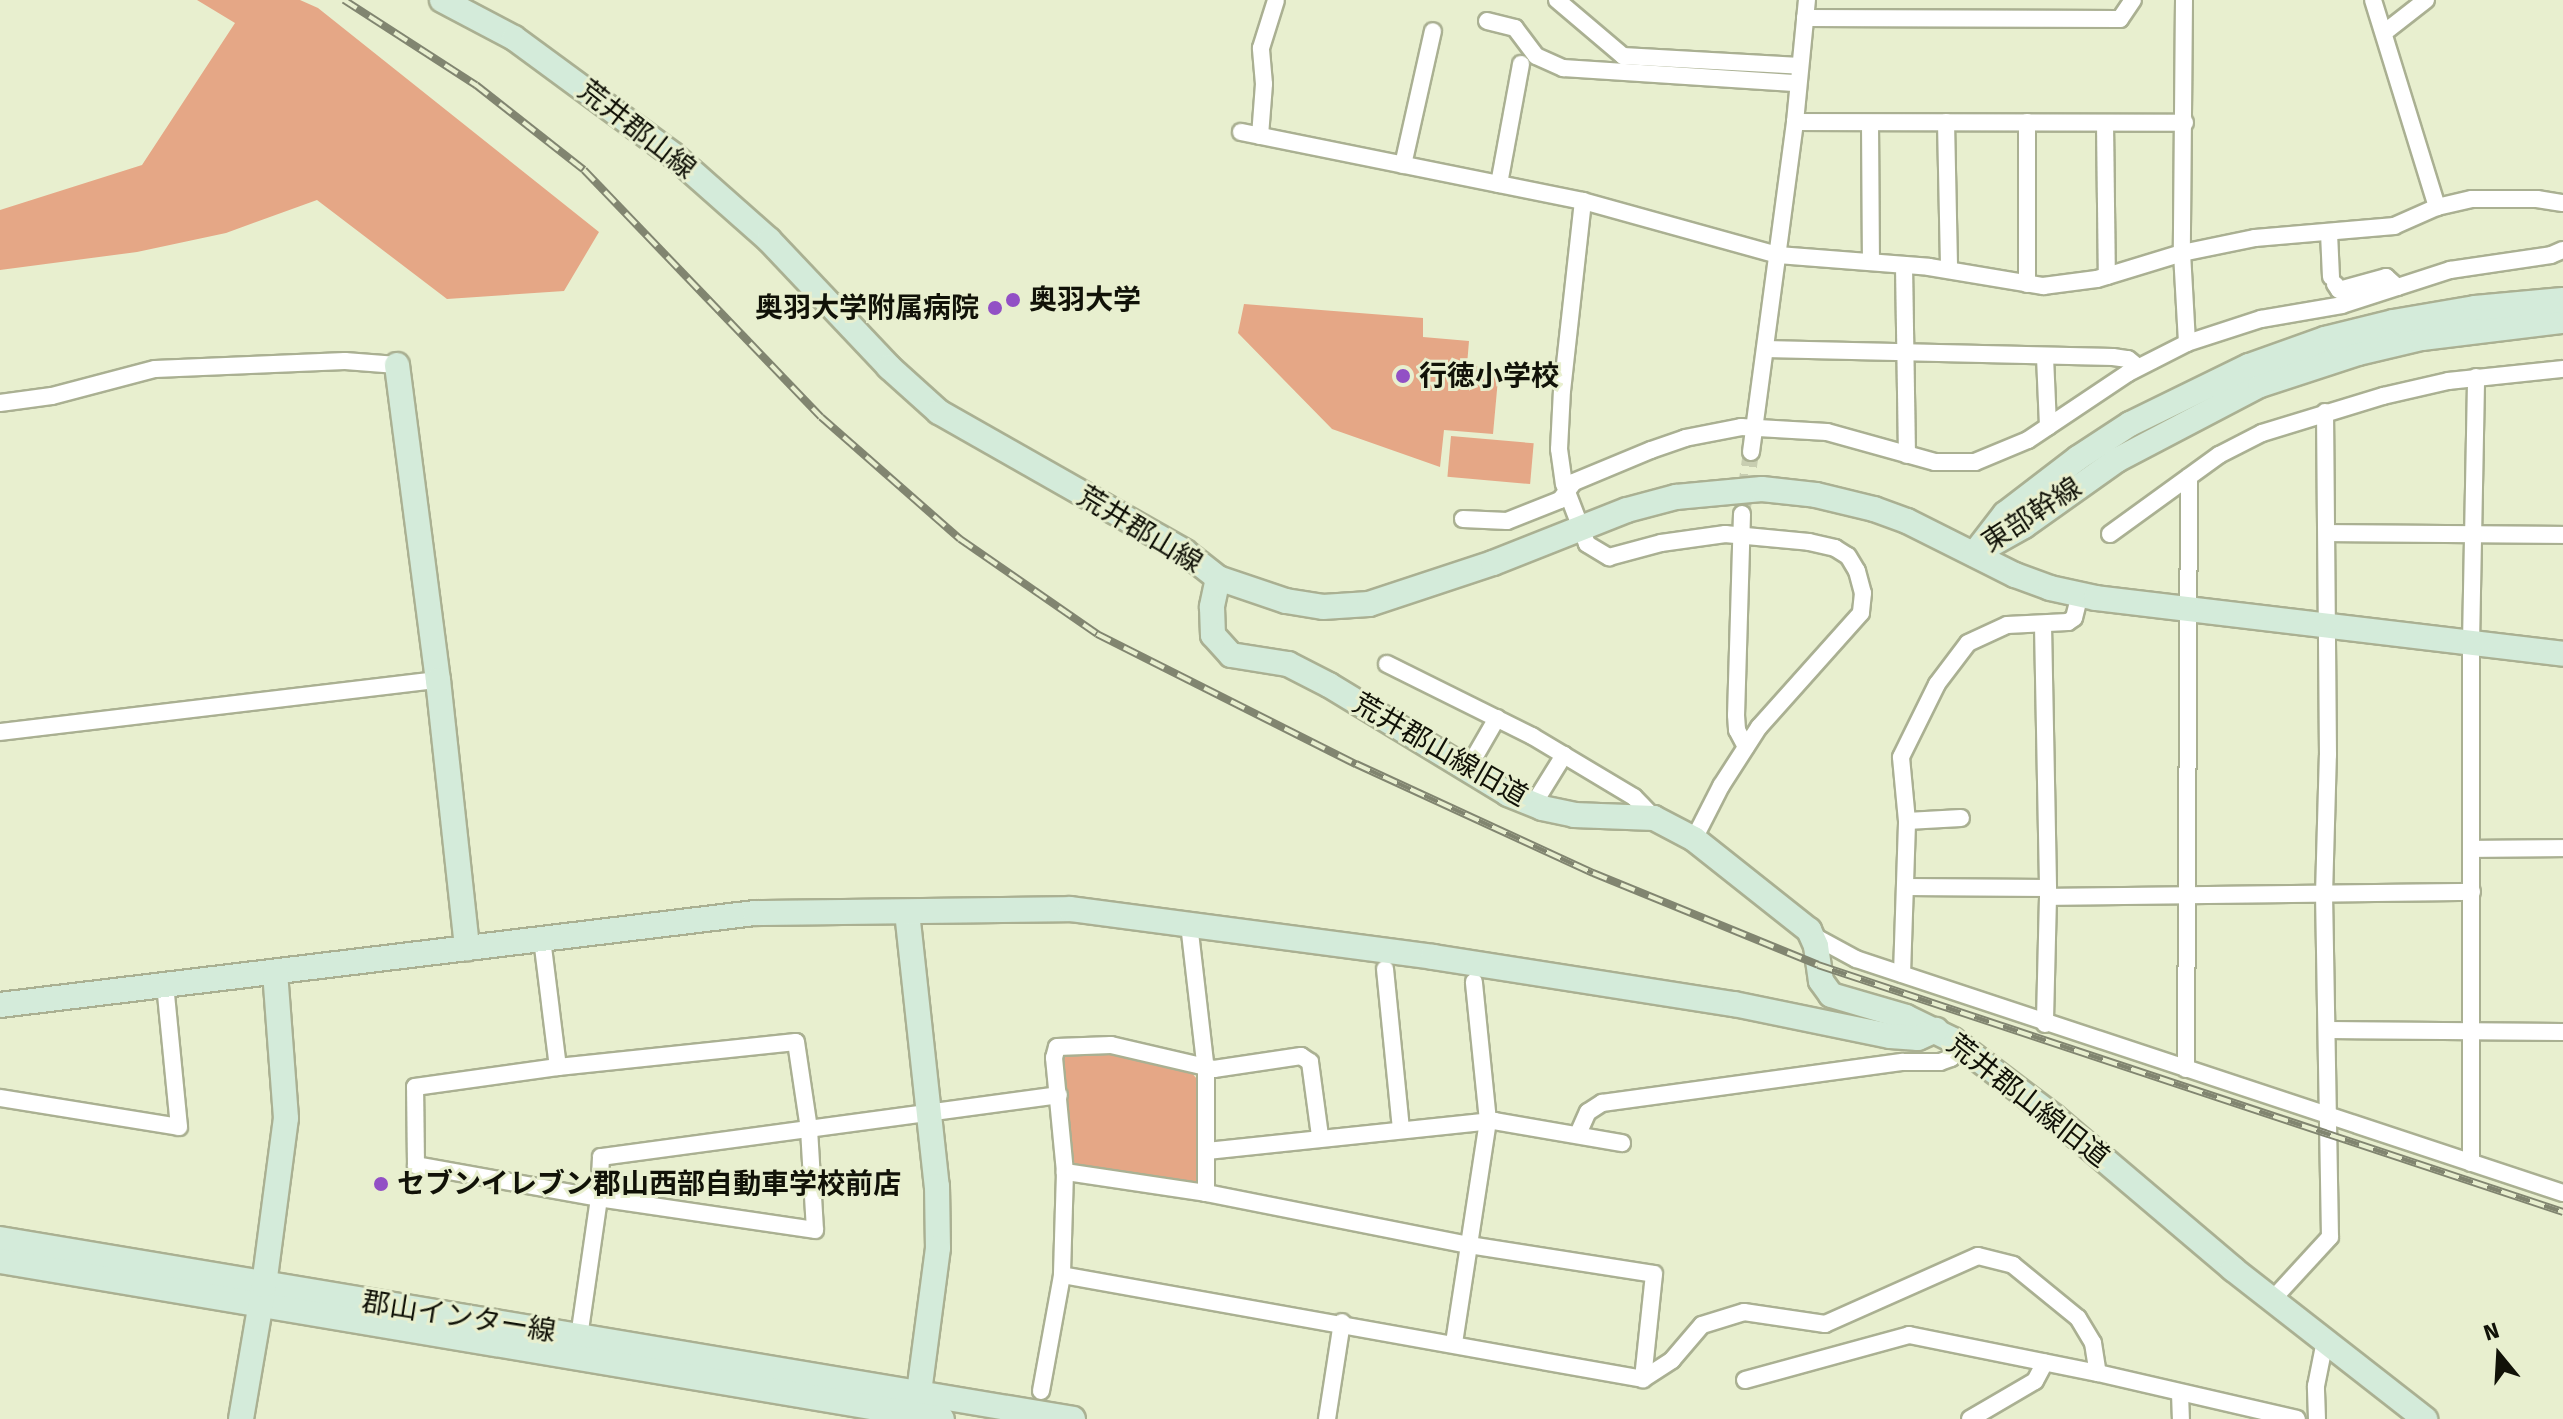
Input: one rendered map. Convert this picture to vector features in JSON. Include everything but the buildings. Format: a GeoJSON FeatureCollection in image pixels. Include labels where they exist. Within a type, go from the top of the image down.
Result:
{"type":"FeatureCollection","features":[{"type":"Feature","properties":{"kind":"street","name":"荒井郡山線"},"geometry":{"type":"LineString","coordinates":[[442,0],[514,38],[673,155],[769,240],[889,367],[939,412],[1185,552],[1218,578],[1286,601],[1323,607],[1369,604],[1466,572],[1580,527],[1676,497],[1762,489],[1829,497],[1874,509],[1907,521],[2015,575],[2080,594],[2563,654]]}},
{"type":"Feature","properties":{"kind":"street"},"geometry":{"type":"LineString","coordinates":[[1260,136],[1264,84],[1261,48],[1276,0]]}},
{"type":"Feature","properties":{"kind":"street"},"geometry":{"type":"LineString","coordinates":[[1557,0],[1623,56],[1799,75]]}},
{"type":"Feature","properties":{"kind":"street"},"geometry":{"type":"LineString","coordinates":[[1751,452],[1795,122],[1807,0]]}},
{"type":"Feature","properties":{"kind":"street"},"geometry":{"type":"LineString","coordinates":[[1805,18],[2120,19],[2133,0]]}},
{"type":"Feature","properties":{"kind":"street"},"geometry":{"type":"LineString","coordinates":[[2184,0],[2182,253],[2187,343]]}},
{"type":"Feature","properties":{"kind":"street"},"geometry":{"type":"LineString","coordinates":[[2373,0],[2437,207]]}},
{"type":"Feature","properties":{"kind":"street"},"geometry":{"type":"LineString","coordinates":[[2385,32],[2426,0]]}},
{"type":"Feature","properties":{"kind":"street"},"geometry":{"type":"LineString","coordinates":[[1487,21],[1515,28],[1536,56],[1563,68],[1799,75]]}},
{"type":"Feature","properties":{"kind":"street"},"geometry":{"type":"LineString","coordinates":[[1403,165],[1433,31]]}},
{"type":"Feature","properties":{"kind":"street"},"geometry":{"type":"LineString","coordinates":[[1499,184],[1521,64]]}},
{"type":"Feature","properties":{"kind":"street"},"geometry":{"type":"LineString","coordinates":[[1795,122],[2185,123]]}},
{"type":"Feature","properties":{"kind":"street"},"geometry":{"type":"LineString","coordinates":[[1946,122],[1949,270]]}},
{"type":"Feature","properties":{"kind":"street"},"geometry":{"type":"LineString","coordinates":[[2027,122],[2027,284]]}},
{"type":"Feature","properties":{"kind":"street"},"geometry":{"type":"LineString","coordinates":[[1870,123],[1871,262]]}},
{"type":"Feature","properties":{"kind":"street"},"geometry":{"type":"LineString","coordinates":[[2105,123],[2107,276]]}},
{"type":"Feature","properties":{"kind":"street"},"geometry":{"type":"LineString","coordinates":[[1241,132],[1583,201],[1778,255],[1904,265],[2057,286],[2107,276],[2182,253],[2255,238],[2394,226],[2437,207],[2483,198],[2563,203]]}},
{"type":"Feature","properties":{"kind":"street"},"geometry":{"type":"LineString","coordinates":[[1583,201],[1559,432],[1561,469],[1587,544],[1609,557],[1661,543],[1742,534],[1835,548],[1852,562],[1863,593],[1861,613],[1746,747],[1694,839]]}},
{"type":"Feature","properties":{"kind":"street"},"geometry":{"type":"LineString","coordinates":[[2329,233],[2333,281],[2339,290],[2386,277],[2397,287]]}},
{"type":"Feature","properties":{"kind":"street"},"geometry":{"type":"LineString","coordinates":[[1463,519],[1499,523],[1560,500],[1574,482],[1660,447],[1725,429],[1754,426],[1839,434],[1935,462],[1975,462],[2007,451],[2138,367],[2187,343],[2261,319],[2316,312],[2450,270],[2551,255],[2563,250]]}},
{"type":"Feature","properties":{"kind":"street"},"geometry":{"type":"LineString","coordinates":[[1904,265],[1907,455]]}},
{"type":"Feature","properties":{"kind":"street","name":"東部幹線"},"geometry":{"type":"LineString","coordinates":[[1974,554],[2005,514],[2027,495],[2130,424],[2249,366],[2325,339],[2393,322],[2475,308],[2563,300]]}},
{"type":"Feature","properties":{"kind":"street"},"geometry":{"type":"LineString","coordinates":[[2316,312],[2325,339]]}},
{"type":"Feature","properties":{"kind":"street","name":"東部幹線"},"geometry":{"type":"LineString","coordinates":[[1974,554],[2024,526],[2117,460],[2260,385],[2346,356],[2422,338],[2563,321]]}},
{"type":"Feature","properties":{"kind":"street"},"geometry":{"type":"LineString","coordinates":[[1765,349],[2123,358],[2138,367]]}},
{"type":"Feature","properties":{"kind":"street"},"geometry":{"type":"LineString","coordinates":[[2045,357],[2048,427]]}},
{"type":"Feature","properties":{"kind":"street"},"geometry":{"type":"LineString","coordinates":[[0,403],[52,396],[155,369],[345,361],[397,365],[438,680],[467,948]]}},
{"type":"Feature","properties":{"kind":"street"},"geometry":{"type":"LineString","coordinates":[[2110,534],[2219,455],[2262,433],[2383,396],[2476,377],[2563,369]]}},
{"type":"Feature","properties":{"kind":"street"},"geometry":{"type":"LineString","coordinates":[[2471,1163],[2471,643],[2476,377]]}},
{"type":"Feature","properties":{"kind":"street"},"geometry":{"type":"LineString","coordinates":[[2273,1299],[2330,1237],[2324,895],[2328,624],[2325,412]]}},
{"type":"Feature","properties":{"kind":"street"},"geometry":{"type":"LineString","coordinates":[[2186,1069],[2191,608],[2189,477]]}},
{"type":"Feature","properties":{"kind":"street"},"geometry":{"type":"LineString","coordinates":[[1742,514],[1736,715],[1737,730],[1746,747]]}},
{"type":"Feature","properties":{"kind":"street"},"geometry":{"type":"LineString","coordinates":[[2328,533],[2563,535]]}},
{"type":"Feature","properties":{"kind":"street","name":"荒井郡山線旧道"},"geometry":{"type":"LineString","coordinates":[[1218,578],[1212,607],[1213,635],[1231,655],[1288,664],[1329,685],[1467,770],[1533,805],[1574,815],[1654,818],[1694,839],[1781,905],[1812,935],[1821,981],[1831,995],[1936,1030],[1959,1044],[2054,1117],[2233,1269],[2425,1419]]}},
{"type":"Feature","properties":{"kind":"street"},"geometry":{"type":"LineString","coordinates":[[1902,974],[1907,821],[1901,757],[1937,684],[1956,656],[1972,640],[2007,625],[2043,625],[2071,620],[2080,594]]}},
{"type":"Feature","properties":{"kind":"street"},"geometry":{"type":"LineString","coordinates":[[2043,625],[2048,893],[2045,1024]]}},
{"type":"Feature","properties":{"kind":"street"},"geometry":{"type":"LineString","coordinates":[[1387,664],[1564,755],[1634,797],[1654,818]]}},
{"type":"Feature","properties":{"kind":"street"},"geometry":{"type":"LineString","coordinates":[[0,732],[438,680]]}},
{"type":"Feature","properties":{"kind":"street"},"geometry":{"type":"LineString","coordinates":[[1467,770],[1497,718]]}},
{"type":"Feature","properties":{"kind":"street"},"geometry":{"type":"LineString","coordinates":[[1533,805],[1564,755]]}},
{"type":"Feature","properties":{"kind":"street"},"geometry":{"type":"LineString","coordinates":[[1907,821],[1961,818]]}},
{"type":"Feature","properties":{"kind":"street"},"geometry":{"type":"LineString","coordinates":[[2472,849],[2563,848]]}},
{"type":"Feature","properties":{"kind":"street"},"geometry":{"type":"LineString","coordinates":[[1905,887],[2189,896],[2472,892]]}},
{"type":"Feature","properties":{"kind":"street"},"geometry":{"type":"LineString","coordinates":[[0,1005],[755,913],[1070,909],[1705,1000],[1910,1039],[1927,1036],[1936,1030]]}},
{"type":"Feature","properties":{"kind":"street"},"geometry":{"type":"LineString","coordinates":[[907,912],[932,1113],[938,1248],[917,1408]]}},
{"type":"Feature","properties":{"kind":"street"},"geometry":{"type":"LineString","coordinates":[[1189,924],[1205,1067],[1206,1193]]}},
{"type":"Feature","properties":{"kind":"street"},"geometry":{"type":"LineString","coordinates":[[1812,935],[1856,959],[2045,1024],[2563,1193]]}},
{"type":"Feature","properties":{"kind":"street"},"geometry":{"type":"LineString","coordinates":[[542,939],[558,1067]]}},
{"type":"Feature","properties":{"kind":"street"},"geometry":{"type":"LineString","coordinates":[[1385,969],[1401,1129]]}},
{"type":"Feature","properties":{"kind":"street"},"geometry":{"type":"LineString","coordinates":[[241,1419],[262,1295],[286,1118],[275,972]]}},
{"type":"Feature","properties":{"kind":"street"},"geometry":{"type":"LineString","coordinates":[[1454,1343],[1488,1121],[1474,982]]}},
{"type":"Feature","properties":{"kind":"street"},"geometry":{"type":"LineString","coordinates":[[0,1098],[179,1127],[165,985]]}},
{"type":"Feature","properties":{"kind":"street"},"geometry":{"type":"LineString","coordinates":[[2328,1030],[2563,1032]]}},
{"type":"Feature","properties":{"kind":"street"},"geometry":{"type":"LineString","coordinates":[[796,1042],[809,1129],[815,1230],[599,1198],[416,1165],[415,1087],[558,1067],[796,1042]]}},
{"type":"Feature","properties":{"kind":"street"},"geometry":{"type":"LineString","coordinates":[[1578,1134],[1588,1112],[1602,1103],[1903,1062],[1940,1062],[1951,1058],[1959,1044]]}},
{"type":"Feature","properties":{"kind":"street"},"geometry":{"type":"LineString","coordinates":[[1041,1391],[1062,1275],[1065,1172],[1054,1053],[1060,1045],[1111,1045],[1205,1067],[1301,1056],[1310,1062],[1320,1136]]}},
{"type":"Feature","properties":{"kind":"street"},"geometry":{"type":"LineString","coordinates":[[578,1347],[599,1198],[601,1157],[1059,1095]]}},
{"type":"Feature","properties":{"kind":"street"},"geometry":{"type":"LineString","coordinates":[[1207,1151],[1320,1136],[1488,1121],[1622,1143]]}},
{"type":"Feature","properties":{"kind":"street"},"geometry":{"type":"LineString","coordinates":[[1065,1172],[1206,1193],[1469,1245],[1654,1274],[1643,1379]]}},
{"type":"Feature","properties":{"kind":"street","name":"郡山インター線"},"geometry":{"type":"LineString","coordinates":[[0,1239],[262,1295],[578,1347],[917,1408]]}},
{"type":"Feature","properties":{"kind":"street"},"geometry":{"type":"LineString","coordinates":[[1062,1275],[1342,1322],[1643,1379],[1672,1360],[1702,1325],[1744,1312],[1825,1324],[1978,1256],[2013,1265],[2078,1318],[2093,1343],[2098,1373]]}},
{"type":"Feature","properties":{"kind":"street"},"geometry":{"type":"LineString","coordinates":[[0,1261],[262,1295]]}},
{"type":"Feature","properties":{"kind":"street"},"geometry":{"type":"LineString","coordinates":[[1327,1419],[1342,1322]]}},
{"type":"Feature","properties":{"kind":"street"},"geometry":{"type":"LineString","coordinates":[[1745,1380],[1909,1335],[2098,1373],[2297,1419]]}},
{"type":"Feature","properties":{"kind":"street"},"geometry":{"type":"LineString","coordinates":[[2317,1419],[2316,1386],[2325,1341]]}},
{"type":"Feature","properties":{"kind":"street"},"geometry":{"type":"LineString","coordinates":[[1970,1419],[2035,1381],[2045,1362]]}},
{"type":"Feature","properties":{"kind":"street"},"geometry":{"type":"LineString","coordinates":[[2180,1393],[2180,1419]]}},
{"type":"Feature","properties":{"kind":"street"},"geometry":{"type":"LineString","coordinates":[[917,1408],[942,1419]]}},
{"type":"Feature","properties":{"kind":"street"},"geometry":{"type":"LineString","coordinates":[[917,1408],[1073,1419]]}},
{"type":"Feature","properties":{"kind":"shaded area"},"geometry":{"type":"Polygon","coordinates":[[[197,0],[300,0],[318,8],[599,232],[564,291],[447,299],[317,200],[226,233],[137,252],[0,270],[0,210],[142,165],[235,23],[197,0]]]}},
{"type":"Feature","properties":{"kind":"shaded area"},"geometry":{"type":"Polygon","coordinates":[[[1244,304],[1423,318],[1423,337],[1469,341],[1467,365],[1499,368],[1493,434],[1444,430],[1440,467],[1332,429],[1238,333],[1244,304]]]}},
{"type":"Feature","properties":{"kind":"shaded area"},"geometry":{"type":"Polygon","coordinates":[[[1451,436],[1534,443],[1530,484],[1447,477],[1451,436]]]}},
{"type":"Feature","properties":{"kind":"shaded area"},"geometry":{"type":"Polygon","coordinates":[[[1067,1051],[1111,1052],[1192,1073],[1197,1079],[1200,1181],[1194,1188],[1079,1169],[1073,1161],[1060,1057],[1067,1051]]]}},
{"type":"Feature","properties":{"kind":"tunnel"},"geometry":{"type":"LineString","coordinates":[[1742,514],[1751,452]]}},
{"type":"Feature","properties":{"kind":"railway"},"geometry":{"type":"LineString","coordinates":[[344,0],[476,85],[584,170],[821,417],[960,539],[1097,634],[1356,764],[1593,873],[1818,965],[2563,1212]]}},
{"type":"Feature","properties":{"kind":"place","name":"奥羽大学"},"geometry":{"type":"Point","coordinates":[1013,300]}},
{"type":"Feature","properties":{"kind":"place","name":"奥羽大学附属病院"},"geometry":{"type":"Point","coordinates":[995,308]}},
{"type":"Feature","properties":{"kind":"place","name":"行徳小学校"},"geometry":{"type":"Point","coordinates":[1403,376]}},
{"type":"Feature","properties":{"kind":"place","name":"セブンイレブン郡山西部自動車学校前店"},"geometry":{"type":"Point","coordinates":[381,1184]}}]}
